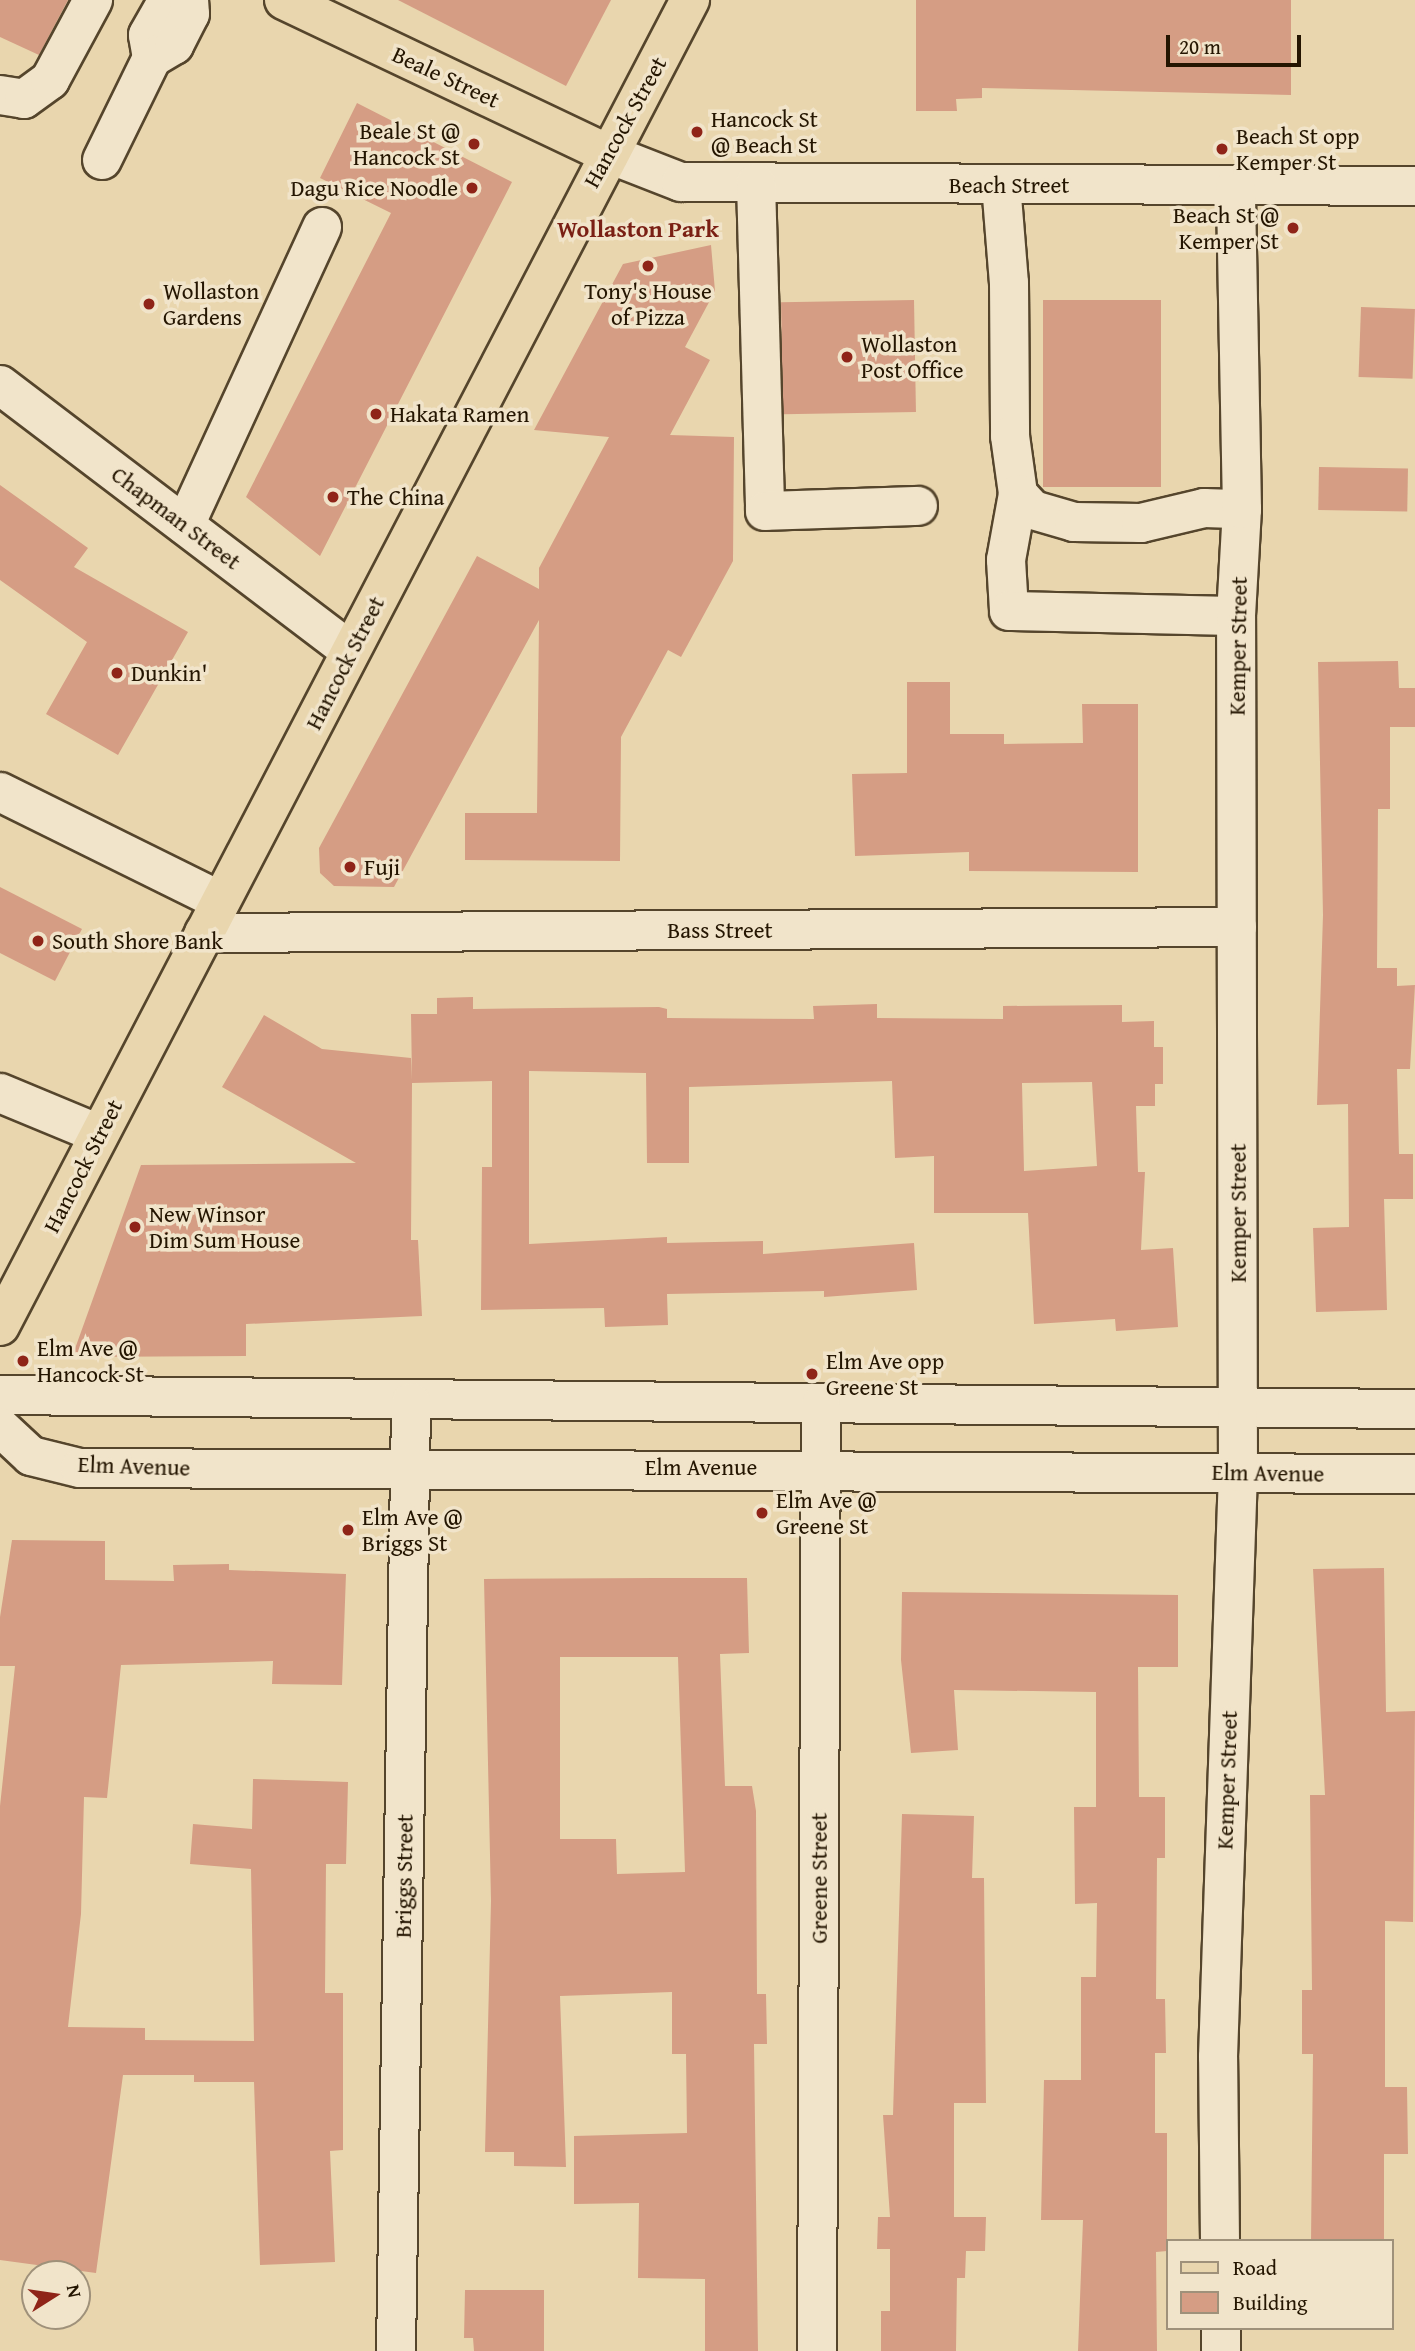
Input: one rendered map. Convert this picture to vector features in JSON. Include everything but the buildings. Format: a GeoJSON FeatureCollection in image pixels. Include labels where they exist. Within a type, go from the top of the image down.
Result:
{"type":"FeatureCollection","features":[{"type":"Feature","properties":{"kind":"main road","name":"Beale Street"},"geometry":{"type":"LineString","coordinates":[[284,0],[609,154]]}},
{"type":"Feature","properties":{"kind":"main road","name":"Hancock Street"},"geometry":{"type":"LineString","coordinates":[[0,1326],[9,1284],[99,1134],[691,0]]}},
{"type":"Feature","properties":{"kind":"street"},"geometry":{"type":"LineString","coordinates":[[0,95],[24,99],[50,80],[93,0]]}},
{"type":"Feature","properties":{"kind":"street"},"geometry":{"type":"LineString","coordinates":[[152,58],[148,35],[168,0]]}},
{"type":"Feature","properties":{"kind":"street"},"geometry":{"type":"LineString","coordinates":[[102,160],[152,58],[174,45],[190,14],[189,0]]}},
{"type":"Feature","properties":{"kind":"street","name":"Beach Street"},"geometry":{"type":"LineString","coordinates":[[609,154],[681,182],[1415,186]]}},
{"type":"Feature","properties":{"kind":"street"},"geometry":{"type":"LineString","coordinates":[[756,183],[765,511],[918,506]]}},
{"type":"Feature","properties":{"kind":"street"},"geometry":{"type":"LineString","coordinates":[[1001,184],[1009,283],[1010,436],[1018,494],[1006,560],[1009,611],[1236,616]]}},
{"type":"Feature","properties":{"kind":"street","name":"Kemper Street"},"geometry":{"type":"LineString","coordinates":[[1220,2239],[1218,2057],[1238,1472],[1236,616],[1242,509],[1236,185]]}},
{"type":"Feature","properties":{"kind":"street"},"geometry":{"type":"LineString","coordinates":[[185,525],[322,227]]}},
{"type":"Feature","properties":{"kind":"street","name":"Chapman Street"},"geometry":{"type":"LineString","coordinates":[[0,384],[351,651]]}},
{"type":"Feature","properties":{"kind":"street"},"geometry":{"type":"LineString","coordinates":[[1018,494],[1033,510],[1074,522],[1141,523],[1204,508],[1242,509]]}},
{"type":"Feature","properties":{"kind":"street"},"geometry":{"type":"LineString","coordinates":[[0,792],[212,917]]}},
{"type":"Feature","properties":{"kind":"street","name":"Bass Street"},"geometry":{"type":"LineString","coordinates":[[212,917],[1237,927]]}},
{"type":"Feature","properties":{"kind":"street"},"geometry":{"type":"LineString","coordinates":[[0,1093],[99,1134]]}},
{"type":"Feature","properties":{"kind":"street"},"geometry":{"type":"LineString","coordinates":[[0,1395],[411,1402],[1415,1409]]}},
{"type":"Feature","properties":{"kind":"street","name":"Briggs Street"},"geometry":{"type":"LineString","coordinates":[[396,2351],[411,1402]]}},
{"type":"Feature","properties":{"kind":"street","name":"Greene Street"},"geometry":{"type":"LineString","coordinates":[[817,2351],[821,1405]]}},
{"type":"Feature","properties":{"kind":"street","name":"Elm Avenue"},"geometry":{"type":"LineString","coordinates":[[0,1427],[32,1456],[80,1468],[821,1467],[1415,1474]]}},
{"type":"Feature","properties":{"kind":"street"},"geometry":{"type":"LineString","coordinates":[[1221,2330],[1221,2351]]}},
{"type":"Feature","properties":{"kind":"place","name":"Hancock St @ Beach St"},"geometry":{"type":"Point","coordinates":[697,132]}},
{"type":"Feature","properties":{"kind":"place","name":"Beale St @ Hancock St"},"geometry":{"type":"Point","coordinates":[474,144]}},
{"type":"Feature","properties":{"kind":"place","name":"Beach St opp Kemper St"},"geometry":{"type":"Point","coordinates":[1222,149]}},
{"type":"Feature","properties":{"kind":"place","name":"Dagu Rice Noodle"},"geometry":{"type":"Point","coordinates":[472,188]}},
{"type":"Feature","properties":{"kind":"place","name":"Beach St @ Kemper St"},"geometry":{"type":"Point","coordinates":[1293,228]}},
{"type":"Feature","properties":{"kind":"place","name":"Tony's House of Pizza"},"geometry":{"type":"Point","coordinates":[648,266]}},
{"type":"Feature","properties":{"kind":"place","name":"Wollaston Gardens"},"geometry":{"type":"Point","coordinates":[149,304]}},
{"type":"Feature","properties":{"kind":"place","name":"Wollaston Post Office"},"geometry":{"type":"Point","coordinates":[847,357]}},
{"type":"Feature","properties":{"kind":"place","name":"Hakata Ramen"},"geometry":{"type":"Point","coordinates":[376,414]}},
{"type":"Feature","properties":{"kind":"place","name":"The China"},"geometry":{"type":"Point","coordinates":[333,497]}},
{"type":"Feature","properties":{"kind":"place","name":"Dunkin'"},"geometry":{"type":"Point","coordinates":[117,673]}},
{"type":"Feature","properties":{"kind":"place","name":"Fuji"},"geometry":{"type":"Point","coordinates":[350,867]}},
{"type":"Feature","properties":{"kind":"place","name":"South Shore Bank"},"geometry":{"type":"Point","coordinates":[38,941]}},
{"type":"Feature","properties":{"kind":"place","name":"New Winsor Dim Sum House"},"geometry":{"type":"Point","coordinates":[135,1227]}},
{"type":"Feature","properties":{"kind":"place","name":"Elm Ave @ Hancock St"},"geometry":{"type":"Point","coordinates":[23,1361]}},
{"type":"Feature","properties":{"kind":"place","name":"Elm Ave opp Greene St"},"geometry":{"type":"Point","coordinates":[812,1374]}},
{"type":"Feature","properties":{"kind":"place","name":"Elm Ave @ Greene St"},"geometry":{"type":"Point","coordinates":[762,1513]}},
{"type":"Feature","properties":{"kind":"place","name":"Elm Ave @ Briggs St"},"geometry":{"type":"Point","coordinates":[348,1530]}},
{"type":"Feature","properties":{"kind":"district","name":"Wollaston Park"},"geometry":{"type":"Point","coordinates":[638,229]}}]}
